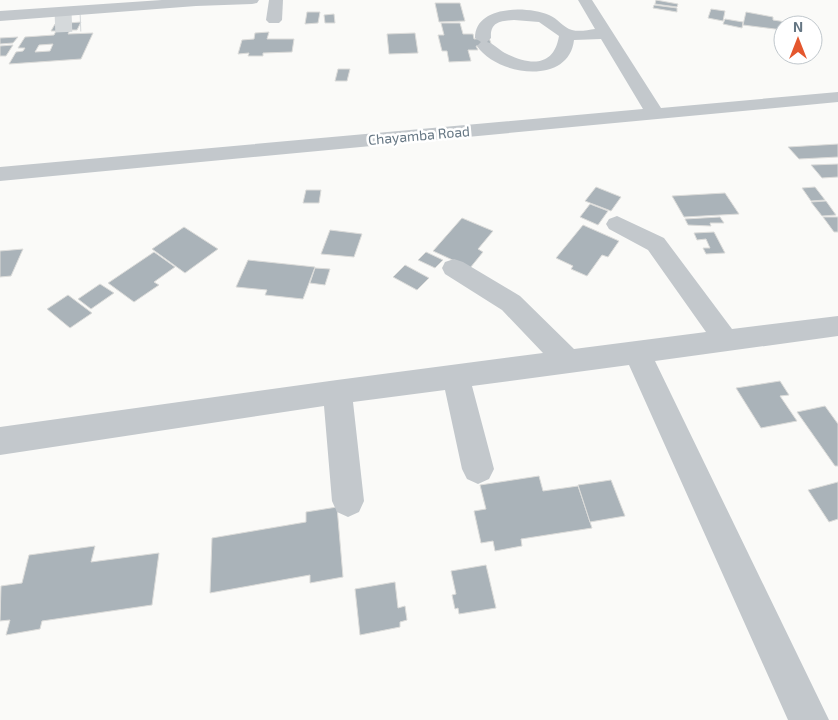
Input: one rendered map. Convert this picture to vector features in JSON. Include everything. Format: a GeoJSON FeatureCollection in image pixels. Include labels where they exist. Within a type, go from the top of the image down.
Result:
{"type":"FeatureCollection","features":[{"type":"Feature","properties":{"kind":"street"},"geometry":{"type":"LineString","coordinates":[[0,16],[196,1],[252,0]]}},
{"type":"Feature","properties":{"kind":"street"},"geometry":{"type":"LineString","coordinates":[[274,20],[276,0]]}},
{"type":"Feature","properties":{"kind":"street"},"geometry":{"type":"LineString","coordinates":[[585,0],[654,113]]}},
{"type":"Feature","properties":{"kind":"street"},"geometry":{"type":"LineString","coordinates":[[81,23],[92,20],[100,8]]}},
{"type":"Feature","properties":{"kind":"street"},"geometry":{"type":"LineString","coordinates":[[566,35],[564,51],[557,59],[545,65],[529,66],[513,64],[499,57],[484,42],[482,34],[485,26],[492,20],[501,16],[523,14],[542,18],[556,25],[566,35],[605,34]]}},
{"type":"Feature","properties":{"kind":"street"},"geometry":{"type":"LineString","coordinates":[[4,32],[20,26],[55,24]]}},
{"type":"Feature","properties":{"kind":"street","name":"Chayamba Road"},"geometry":{"type":"LineString","coordinates":[[0,174],[838,97]]}},
{"type":"Feature","properties":{"kind":"street"},"geometry":{"type":"LineString","coordinates":[[617,224],[656,244],[681,276],[726,341]]}},
{"type":"Feature","properties":{"kind":"street"},"geometry":{"type":"LineString","coordinates":[[454,268],[511,303],[568,361]]}},
{"type":"Feature","properties":{"kind":"street"},"geometry":{"type":"LineString","coordinates":[[0,424],[14,439],[337,392],[456,378],[568,361],[838,326]]}},
{"type":"Feature","properties":{"kind":"street"},"geometry":{"type":"LineString","coordinates":[[637,353],[809,720]]}},
{"type":"Feature","properties":{"kind":"street"},"geometry":{"type":"LineString","coordinates":[[456,378],[478,469]]}},
{"type":"Feature","properties":{"kind":"street"},"geometry":{"type":"LineString","coordinates":[[337,392],[348,501]]}},
{"type":"Feature","properties":{"kind":"building"},"geometry":{"type":"Polygon","coordinates":[[[656,0],[678,4],[677,7],[655,4],[656,0]]]}},
{"type":"Feature","properties":{"kind":"building"},"geometry":{"type":"Polygon","coordinates":[[[435,3],[460,3],[465,21],[439,22],[435,3]]]}},
{"type":"Feature","properties":{"kind":"building"},"geometry":{"type":"Polygon","coordinates":[[[654,5],[677,8],[677,12],[653,8],[654,5]]]}},
{"type":"Feature","properties":{"kind":"building"},"geometry":{"type":"Polygon","coordinates":[[[711,9],[725,11],[723,21],[708,18],[711,9]]]}},
{"type":"Feature","properties":{"kind":"building"},"geometry":{"type":"Polygon","coordinates":[[[307,12],[320,12],[318,23],[305,24],[307,12]]]}},
{"type":"Feature","properties":{"kind":"building"},"geometry":{"type":"Polygon","coordinates":[[[746,12],[773,17],[773,29],[743,25],[746,12]]]}},
{"type":"Feature","properties":{"kind":"building"},"geometry":{"type":"Polygon","coordinates":[[[334,14],[335,23],[325,23],[324,15],[334,14]]]}},
{"type":"Feature","properties":{"kind":"building"},"geometry":{"type":"Polygon","coordinates":[[[725,19],[743,22],[742,28],[723,24],[725,19]]]}},
{"type":"Feature","properties":{"kind":"building"},"geometry":{"type":"Polygon","coordinates":[[[81,22],[77,30],[70,30],[68,34],[93,33],[81,59],[9,64],[16,52],[23,51],[25,48],[18,48],[25,37],[54,35],[56,31],[51,31],[55,24],[81,22]],[[53,44],[39,45],[35,52],[50,51],[53,44]]]}},
{"type":"Feature","properties":{"kind":"building"},"geometry":{"type":"Polygon","coordinates":[[[441,23],[460,23],[463,34],[473,34],[474,39],[489,38],[492,46],[476,46],[478,50],[468,50],[471,61],[449,62],[447,51],[442,51],[438,35],[444,35],[441,23]]]}},
{"type":"Feature","properties":{"kind":"building"},"geometry":{"type":"Polygon","coordinates":[[[269,32],[267,39],[294,39],[292,52],[263,53],[263,56],[248,56],[249,53],[238,54],[242,40],[254,39],[255,33],[269,32]]]}},
{"type":"Feature","properties":{"kind":"building"},"geometry":{"type":"Polygon","coordinates":[[[415,33],[418,53],[389,54],[387,34],[415,33]]]}},
{"type":"Feature","properties":{"kind":"building"},"geometry":{"type":"Polygon","coordinates":[[[18,37],[13,43],[0,44],[0,38],[18,37]]]}},
{"type":"Feature","properties":{"kind":"building"},"geometry":{"type":"Polygon","coordinates":[[[13,45],[6,56],[0,56],[0,46],[13,45]]]}},
{"type":"Feature","properties":{"kind":"building"},"geometry":{"type":"Polygon","coordinates":[[[338,69],[350,69],[347,81],[335,81],[338,69]]]}},
{"type":"Feature","properties":{"kind":"building"},"geometry":{"type":"Polygon","coordinates":[[[838,144],[838,157],[799,159],[788,147],[838,144]]]}},
{"type":"Feature","properties":{"kind":"building"},"geometry":{"type":"Polygon","coordinates":[[[838,164],[838,177],[822,178],[811,165],[838,164]]]}},
{"type":"Feature","properties":{"kind":"building"},"geometry":{"type":"Polygon","coordinates":[[[596,187],[621,197],[611,211],[585,201],[596,187]]]}},
{"type":"Feature","properties":{"kind":"building"},"geometry":{"type":"Polygon","coordinates":[[[815,187],[825,200],[811,201],[802,188],[815,187]]]}},
{"type":"Feature","properties":{"kind":"building"},"geometry":{"type":"Polygon","coordinates":[[[306,190],[321,190],[319,203],[303,203],[306,190]]]}},
{"type":"Feature","properties":{"kind":"building"},"geometry":{"type":"Polygon","coordinates":[[[725,193],[739,214],[684,217],[672,196],[725,193]]]}},
{"type":"Feature","properties":{"kind":"building"},"geometry":{"type":"Polygon","coordinates":[[[826,201],[836,215],[822,216],[811,202],[826,201]]]}},
{"type":"Feature","properties":{"kind":"building"},"geometry":{"type":"Polygon","coordinates":[[[590,204],[608,211],[598,225],[580,217],[590,204]]]}},
{"type":"Feature","properties":{"kind":"building"},"geometry":{"type":"Polygon","coordinates":[[[720,217],[724,223],[710,223],[711,226],[688,225],[685,219],[720,217]]]}},
{"type":"Feature","properties":{"kind":"building"},"geometry":{"type":"Polygon","coordinates":[[[823,217],[838,217],[838,232],[834,232],[823,217]]]}},
{"type":"Feature","properties":{"kind":"building"},"geometry":{"type":"Polygon","coordinates":[[[462,218],[493,231],[478,249],[483,252],[470,268],[433,251],[462,218]]]}},
{"type":"Feature","properties":{"kind":"building"},"geometry":{"type":"Polygon","coordinates":[[[583,225],[619,241],[608,257],[602,255],[587,276],[571,269],[573,266],[556,258],[583,225]]]}},
{"type":"Feature","properties":{"kind":"building"},"geometry":{"type":"Polygon","coordinates":[[[184,227],[218,249],[185,273],[152,249],[184,227]]]}},
{"type":"Feature","properties":{"kind":"building"},"geometry":{"type":"Polygon","coordinates":[[[330,230],[362,234],[354,257],[321,254],[330,230]]]}},
{"type":"Feature","properties":{"kind":"building"},"geometry":{"type":"Polygon","coordinates":[[[714,232],[725,253],[706,254],[703,248],[710,248],[706,239],[697,240],[694,233],[714,232]]]}},
{"type":"Feature","properties":{"kind":"building"},"geometry":{"type":"Polygon","coordinates":[[[23,249],[11,276],[0,277],[0,251],[23,249]]]}},
{"type":"Feature","properties":{"kind":"building"},"geometry":{"type":"Polygon","coordinates":[[[154,252],[175,267],[154,282],[159,285],[134,302],[108,283],[154,252]]]}},
{"type":"Feature","properties":{"kind":"building"},"geometry":{"type":"Polygon","coordinates":[[[426,252],[443,260],[435,268],[418,260],[426,252]]]}},
{"type":"Feature","properties":{"kind":"building"},"geometry":{"type":"Polygon","coordinates":[[[248,260],[315,267],[303,299],[265,295],[267,290],[236,287],[248,260]]]}},
{"type":"Feature","properties":{"kind":"building"},"geometry":{"type":"Polygon","coordinates":[[[405,265],[429,278],[417,290],[393,277],[405,265]]]}},
{"type":"Feature","properties":{"kind":"building"},"geometry":{"type":"Polygon","coordinates":[[[315,268],[330,269],[325,285],[310,283],[315,268]]]}},
{"type":"Feature","properties":{"kind":"building"},"geometry":{"type":"Polygon","coordinates":[[[100,284],[114,293],[91,309],[78,299],[100,284]]]}},
{"type":"Feature","properties":{"kind":"building"},"geometry":{"type":"Polygon","coordinates":[[[68,295],[92,313],[70,328],[47,309],[68,295]]]}},
{"type":"Feature","properties":{"kind":"building"},"geometry":{"type":"Polygon","coordinates":[[[780,381],[789,395],[780,396],[797,421],[761,428],[736,388],[780,381]]]}},
{"type":"Feature","properties":{"kind":"building"},"geometry":{"type":"Polygon","coordinates":[[[825,406],[838,424],[838,466],[835,466],[797,412],[825,406]]]}},
{"type":"Feature","properties":{"kind":"building"},"geometry":{"type":"Polygon","coordinates":[[[539,476],[543,491],[578,486],[592,528],[521,539],[522,546],[495,551],[493,541],[481,543],[474,511],[486,509],[480,485],[539,476]]]}},
{"type":"Feature","properties":{"kind":"building"},"geometry":{"type":"Polygon","coordinates":[[[611,480],[625,516],[590,522],[578,485],[611,480]]]}},
{"type":"Feature","properties":{"kind":"building"},"geometry":{"type":"Polygon","coordinates":[[[838,482],[838,519],[829,522],[808,490],[838,482]]]}},
{"type":"Feature","properties":{"kind":"building"},"geometry":{"type":"Polygon","coordinates":[[[337,507],[343,577],[310,583],[310,575],[210,593],[212,538],[306,522],[306,512],[337,507]]]}},
{"type":"Feature","properties":{"kind":"building"},"geometry":{"type":"Polygon","coordinates":[[[95,546],[91,562],[159,553],[152,605],[42,621],[40,629],[6,635],[10,620],[0,621],[1,586],[22,583],[29,555],[95,546]]]}},
{"type":"Feature","properties":{"kind":"building"},"geometry":{"type":"Polygon","coordinates":[[[486,565],[496,608],[459,614],[458,608],[455,609],[452,595],[456,594],[451,571],[486,565]]]}},
{"type":"Feature","properties":{"kind":"building"},"geometry":{"type":"Polygon","coordinates":[[[395,582],[398,608],[405,606],[407,620],[400,622],[400,627],[360,635],[355,589],[395,582]]]}},
{"type":"Feature","properties":{"kind":"tunnel"},"geometry":{"type":"LineString","coordinates":[[55,24],[81,23]]}}]}
